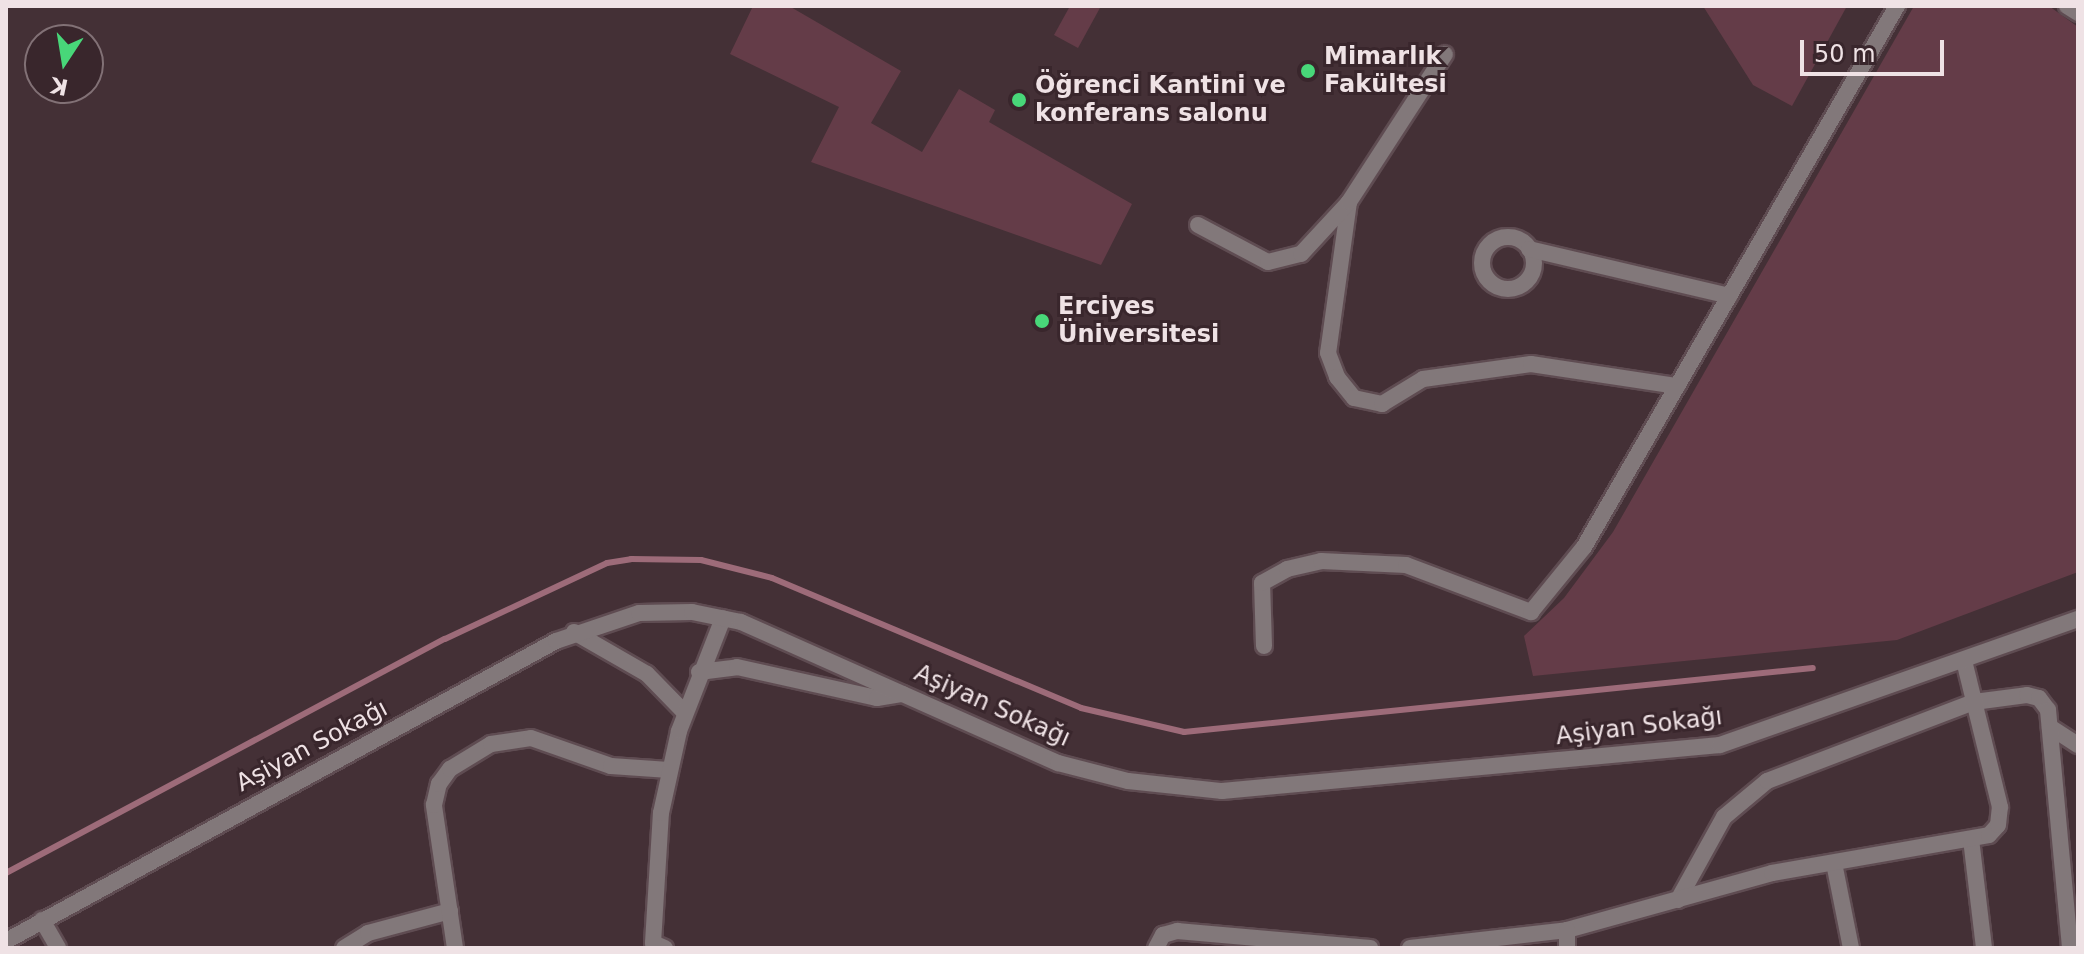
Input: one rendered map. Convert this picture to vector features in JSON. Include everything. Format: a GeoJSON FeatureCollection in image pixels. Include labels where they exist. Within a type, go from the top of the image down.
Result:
{"type":"FeatureCollection","features":[{"type":"Feature","properties":{"kind":"street"},"geometry":{"type":"LineString","coordinates":[[2067,6],[2078,13]]}},
{"type":"Feature","properties":{"kind":"street"},"geometry":{"type":"LineString","coordinates":[[1264,646],[1262,583],[1287,569],[1321,561],[1406,565],[1531,612],[1584,547],[1892,8]]}},
{"type":"Feature","properties":{"kind":"street"},"geometry":{"type":"LineString","coordinates":[[1198,225],[1259,259],[1285,262],[1301,254],[1349,202],[1445,54]]}},
{"type":"Feature","properties":{"kind":"street"},"geometry":{"type":"LineString","coordinates":[[1349,202],[1328,353],[1337,377],[1354,398],[1382,404],[1423,379],[1531,364],[1677,386]]}},
{"type":"Feature","properties":{"kind":"street"},"geometry":{"type":"LineString","coordinates":[[1529,249],[1730,296]]}},
{"type":"Feature","properties":{"kind":"street","name":"Aşiyan Sokağı"},"geometry":{"type":"LineString","coordinates":[[6,941],[574,632],[639,613],[723,618],[799,645],[1058,763],[1159,787],[1222,791],[1720,745],[2078,619]]}},
{"type":"Feature","properties":{"kind":"street"},"geometry":{"type":"LineString","coordinates":[[665,948],[653,943],[653,899],[669,770],[699,672],[723,618]]}},
{"type":"Feature","properties":{"kind":"street"},"geometry":{"type":"LineString","coordinates":[[574,632],[647,674],[685,713]]}},
{"type":"Feature","properties":{"kind":"street"},"geometry":{"type":"LineString","coordinates":[[1410,948],[1567,930],[1834,863],[1971,839],[1994,831],[2001,813],[1964,660]]}},
{"type":"Feature","properties":{"kind":"street"},"geometry":{"type":"LineString","coordinates":[[699,672],[737,667],[877,698],[903,694]]}},
{"type":"Feature","properties":{"kind":"street"},"geometry":{"type":"LineString","coordinates":[[1678,900],[1724,817],[1755,790],[1974,702],[2033,696],[2046,706],[2050,727],[2070,948]]}},
{"type":"Feature","properties":{"kind":"street"},"geometry":{"type":"LineString","coordinates":[[2050,727],[2078,745]]}},
{"type":"Feature","properties":{"kind":"street"},"geometry":{"type":"LineString","coordinates":[[455,948],[434,805],[444,776],[463,759],[491,744],[531,738],[611,766],[669,770]]}},
{"type":"Feature","properties":{"kind":"street"},"geometry":{"type":"LineString","coordinates":[[1971,839],[1984,948]]}},
{"type":"Feature","properties":{"kind":"street"},"geometry":{"type":"LineString","coordinates":[[1834,863],[1851,948]]}},
{"type":"Feature","properties":{"kind":"street"},"geometry":{"type":"LineString","coordinates":[[344,948],[368,933],[450,911]]}},
{"type":"Feature","properties":{"kind":"street"},"geometry":{"type":"LineString","coordinates":[[42,920],[58,948]]}},
{"type":"Feature","properties":{"kind":"street"},"geometry":{"type":"LineString","coordinates":[[1567,930],[1567,948]]}},
{"type":"Feature","properties":{"kind":"street"},"geometry":{"type":"LineString","coordinates":[[1156,948],[1163,935],[1177,931],[1370,948]]}},
{"type":"Feature","properties":{"kind":"shaded area"},"geometry":{"type":"Polygon","coordinates":[[[753,6],[789,6],[901,71],[871,123],[922,152],[959,89],[995,110],[989,122],[1132,204],[1101,265],[811,162],[839,107],[730,54],[753,6]]]}},
{"type":"Feature","properties":{"kind":"shaded area"},"geometry":{"type":"Polygon","coordinates":[[[1070,6],[1101,6],[1078,48],[1054,35],[1070,6]]]}},
{"type":"Feature","properties":{"kind":"shaded area"},"geometry":{"type":"Polygon","coordinates":[[[1703,6],[1847,6],[1792,106],[1753,85],[1703,6]]]}},
{"type":"Feature","properties":{"kind":"shaded area"},"geometry":{"type":"Polygon","coordinates":[[[1914,6],[2049,6],[2078,27],[2078,572],[1897,640],[1533,676],[1524,636],[1564,598],[1613,532],[1914,6]]]}},
{"type":"Feature","properties":{"kind":"waterway"},"geometry":{"type":"LineString","coordinates":[[6,873],[445,639],[607,563],[631,559],[701,560],[772,578],[1081,708],[1184,732],[1813,668]]}},
{"type":"Feature","properties":{"kind":"place","name":"Mimarlık Fakültesi"},"geometry":{"type":"Point","coordinates":[1308,71]}},
{"type":"Feature","properties":{"kind":"place","name":"Öğrenci Kantini ve konferans salonu"},"geometry":{"type":"Point","coordinates":[1019,100]}},
{"type":"Feature","properties":{"kind":"place","name":"Erciyes Üniversitesi"},"geometry":{"type":"Point","coordinates":[1042,321]}}]}
